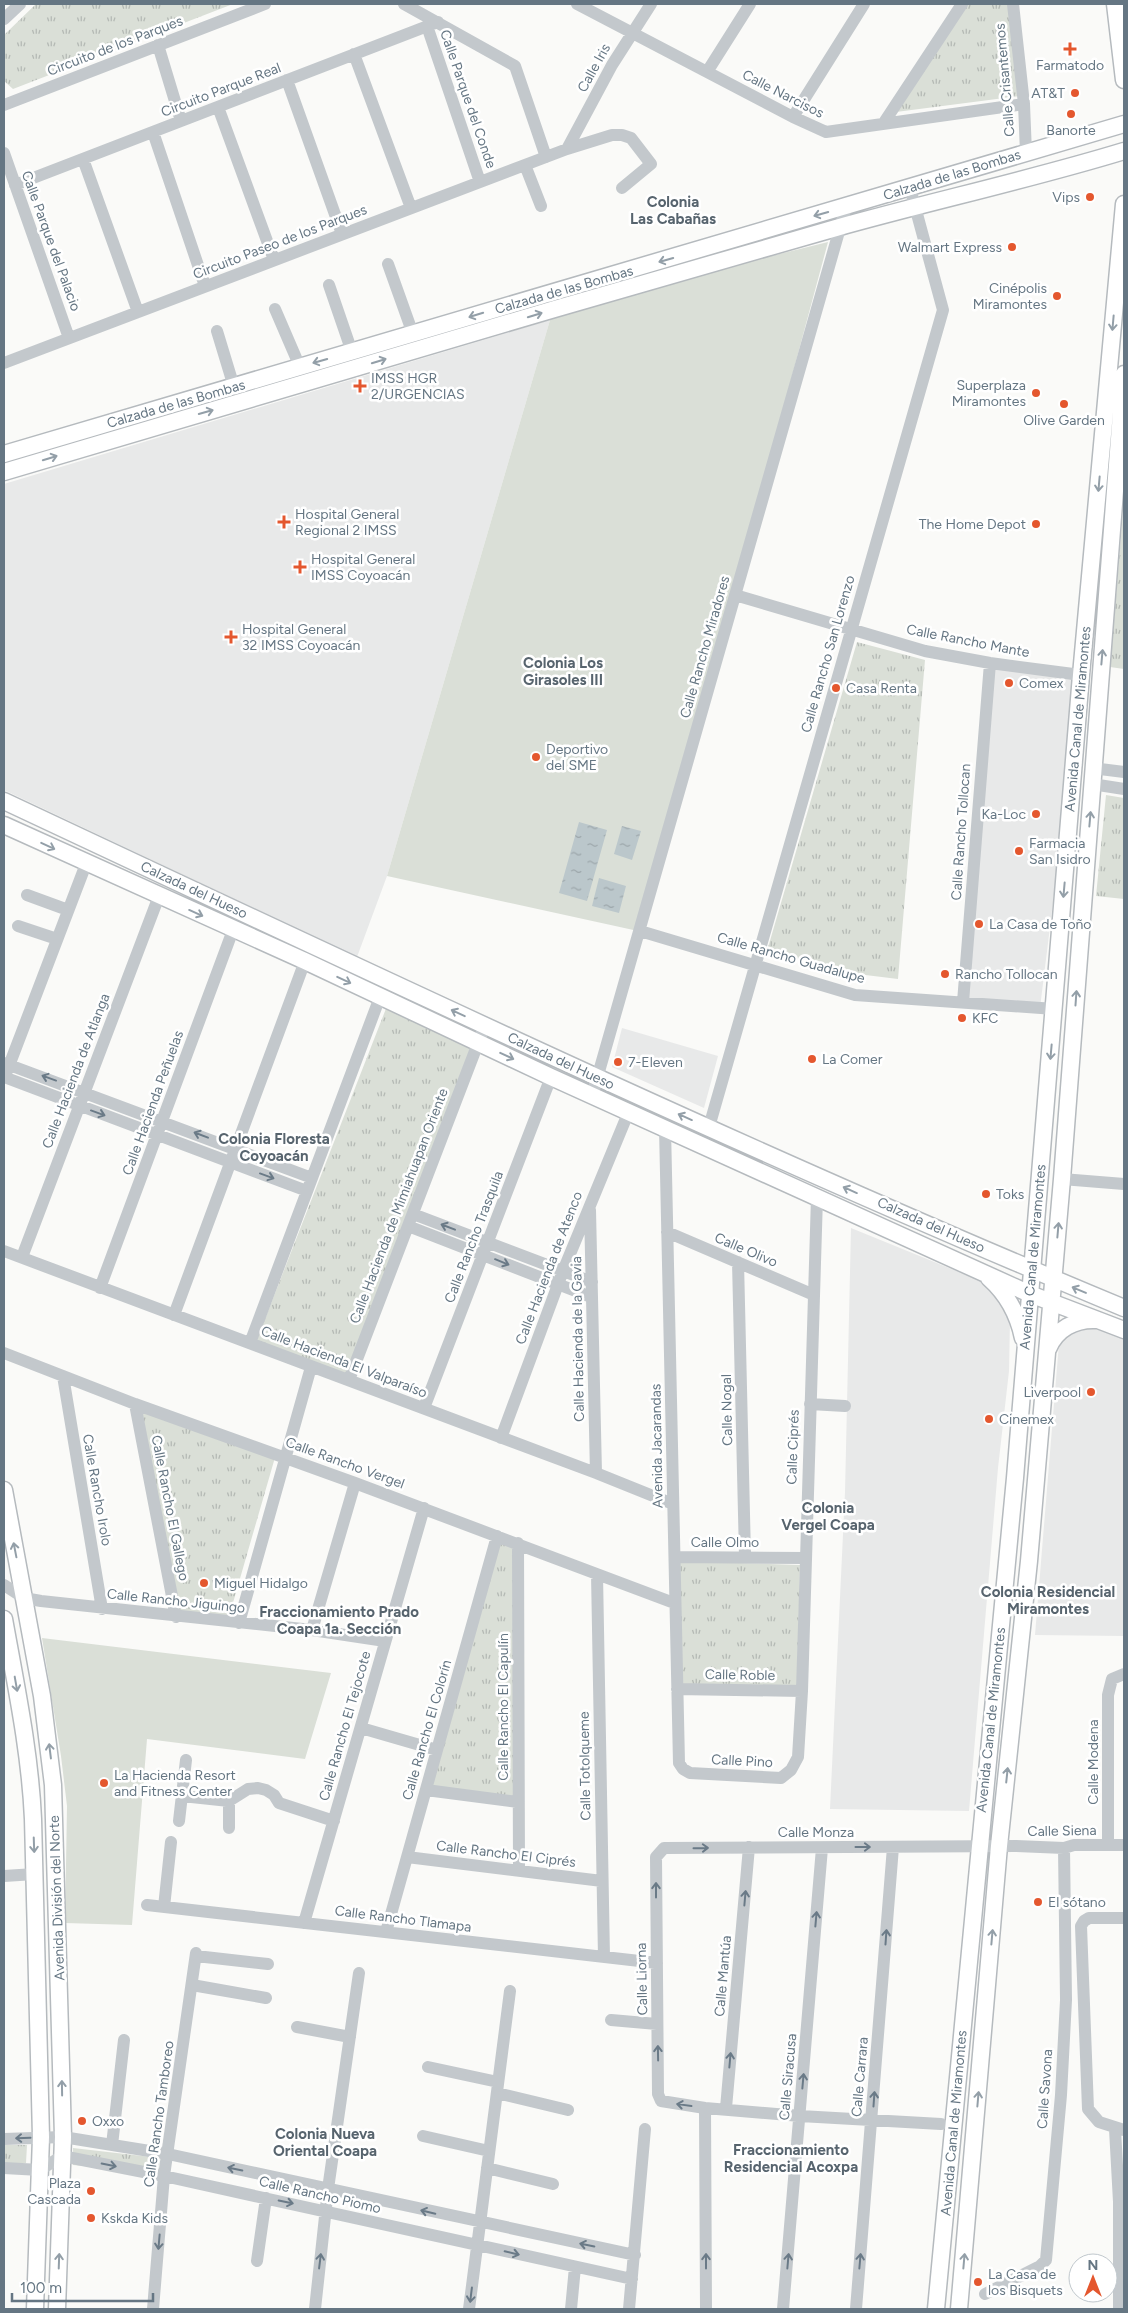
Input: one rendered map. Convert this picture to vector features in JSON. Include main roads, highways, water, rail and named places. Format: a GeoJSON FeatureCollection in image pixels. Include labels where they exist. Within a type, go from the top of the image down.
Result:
{"type":"FeatureCollection","features":[{"type":"Feature","properties":{"kind":"main road"},"geometry":{"type":"LineString","coordinates":[[1115,4],[1124,80]]}},
{"type":"Feature","properties":{"kind":"main road","name":"Calzada de las Bombas"},"geometry":{"type":"LineString","coordinates":[[4,454],[1124,124]]}},
{"type":"Feature","properties":{"kind":"main road","name":"Calzada de las Bombas"},"geometry":{"type":"LineString","coordinates":[[4,472],[840,227],[1068,168],[1124,151]]}},
{"type":"Feature","properties":{"kind":"main road"},"geometry":{"type":"LineString","coordinates":[[916,208],[919,197],[935,180]]}},
{"type":"Feature","properties":{"kind":"main road","name":"Avenida Canal de Miramontes"},"geometry":{"type":"LineString","coordinates":[[936,2309],[1024,1364],[1055,1009],[1081,675],[1124,204]]}},
{"type":"Feature","properties":{"kind":"main road","name":"Avenida Canal de Miramontes"},"geometry":{"type":"LineString","coordinates":[[959,2309],[999,1846],[1028,1564],[1062,1179],[1092,768],[1124,374]]}},
{"type":"Feature","properties":{"kind":"main road","name":"Calzada del Hueso"},"geometry":{"type":"LineString","coordinates":[[4,801],[598,1078],[1032,1270],[1124,1308]]}},
{"type":"Feature","properties":{"kind":"main road","name":"Calzada del Hueso"},"geometry":{"type":"LineString","coordinates":[[4,826],[305,961],[592,1096],[629,1111],[981,1272],[1050,1302],[1117,1326]]}},
{"type":"Feature","properties":{"kind":"main road"},"geometry":{"type":"LineString","coordinates":[[981,1272],[1000,1289],[1014,1310],[1024,1342],[1024,1364]]}},
{"type":"Feature","properties":{"kind":"main road"},"geometry":{"type":"LineString","coordinates":[[1046,1356],[1054,1338],[1072,1324],[1095,1320],[1117,1326]]}},
{"type":"Feature","properties":{"kind":"main road","name":"Avenida División del Norte"},"geometry":{"type":"LineString","coordinates":[[4,1490],[42,1696],[53,1785],[63,2137],[57,2309]]}},
{"type":"Feature","properties":{"kind":"main road","name":"Avenida División del Norte"},"geometry":{"type":"LineString","coordinates":[[4,1619],[32,1785],[42,2137],[36,2309]]}},
{"type":"Feature","properties":{"kind":"main road"},"geometry":{"type":"LineString","coordinates":[[32,1785],[36,1790],[42,1792],[49,1790],[53,1785]]}},
{"type":"Feature","properties":{"kind":"main road"},"geometry":{"type":"LineString","coordinates":[[33,1807],[41,1800],[54,1804]]}},
{"type":"Feature","properties":{"kind":"main road"},"geometry":{"type":"LineString","coordinates":[[38,2007],[43,2012],[49,2014],[56,2012],[60,2006]]}},
{"type":"Feature","properties":{"kind":"main road"},"geometry":{"type":"LineString","coordinates":[[39,2028],[43,2022],[50,2021],[60,2027]]}},
{"type":"Feature","properties":{"kind":"water"},"geometry":{"type":"Polygon","coordinates":[[[579,822],[607,830],[587,901],[559,893],[579,822]]]}},
{"type":"Feature","properties":{"kind":"water"},"geometry":{"type":"Polygon","coordinates":[[[622,826],[641,831],[632,860],[614,854],[622,826]]]}},
{"type":"Feature","properties":{"kind":"water"},"geometry":{"type":"Polygon","coordinates":[[[599,878],[626,886],[619,913],[592,906],[599,878]]]}},
{"type":"Feature","properties":{"kind":"place","name":"Farmatodo"},"geometry":{"type":"Point","coordinates":[1070,49]}},
{"type":"Feature","properties":{"kind":"place","name":"AT&T"},"geometry":{"type":"Point","coordinates":[1075,93]}},
{"type":"Feature","properties":{"kind":"place","name":"Banorte"},"geometry":{"type":"Point","coordinates":[1071,114]}},
{"type":"Feature","properties":{"kind":"place","name":"Vips"},"geometry":{"type":"Point","coordinates":[1090,197]}},
{"type":"Feature","properties":{"kind":"place","name":"Walmart Express"},"geometry":{"type":"Point","coordinates":[1012,247]}},
{"type":"Feature","properties":{"kind":"place","name":"Cinépolis Miramontes"},"geometry":{"type":"Point","coordinates":[1057,296]}},
{"type":"Feature","properties":{"kind":"place","name":"IMSS HGR 2/URGENCIAS"},"geometry":{"type":"Point","coordinates":[360,386]}},
{"type":"Feature","properties":{"kind":"place","name":"Superplaza Miramontes"},"geometry":{"type":"Point","coordinates":[1036,393]}},
{"type":"Feature","properties":{"kind":"place","name":"Olive Garden"},"geometry":{"type":"Point","coordinates":[1064,404]}},
{"type":"Feature","properties":{"kind":"place","name":"Hospital General Regional 2 IMSS"},"geometry":{"type":"Point","coordinates":[284,522]}},
{"type":"Feature","properties":{"kind":"place","name":"The Home Depot"},"geometry":{"type":"Point","coordinates":[1036,524]}},
{"type":"Feature","properties":{"kind":"place","name":"Hospital General IMSS Coyoacán"},"geometry":{"type":"Point","coordinates":[300,567]}},
{"type":"Feature","properties":{"kind":"place","name":"Hospital General 32 IMSS Coyoacán"},"geometry":{"type":"Point","coordinates":[231,637]}},
{"type":"Feature","properties":{"kind":"place","name":"Comex"},"geometry":{"type":"Point","coordinates":[1009,683]}},
{"type":"Feature","properties":{"kind":"place","name":"Casa Renta"},"geometry":{"type":"Point","coordinates":[836,688]}},
{"type":"Feature","properties":{"kind":"place","name":"Deportivo del SME"},"geometry":{"type":"Point","coordinates":[536,757]}},
{"type":"Feature","properties":{"kind":"place","name":"Ka-Loc"},"geometry":{"type":"Point","coordinates":[1036,814]}},
{"type":"Feature","properties":{"kind":"place","name":"Farmacia San Isidro"},"geometry":{"type":"Point","coordinates":[1019,851]}},
{"type":"Feature","properties":{"kind":"place","name":"La Casa de Toño"},"geometry":{"type":"Point","coordinates":[979,924]}},
{"type":"Feature","properties":{"kind":"place","name":"Rancho Tollocan"},"geometry":{"type":"Point","coordinates":[945,974]}},
{"type":"Feature","properties":{"kind":"place","name":"KFC"},"geometry":{"type":"Point","coordinates":[962,1018]}},
{"type":"Feature","properties":{"kind":"place","name":"La Comer"},"geometry":{"type":"Point","coordinates":[812,1059]}},
{"type":"Feature","properties":{"kind":"place","name":"7-Eleven"},"geometry":{"type":"Point","coordinates":[618,1062]}},
{"type":"Feature","properties":{"kind":"place","name":"Toks"},"geometry":{"type":"Point","coordinates":[986,1194]}},
{"type":"Feature","properties":{"kind":"place","name":"Liverpool"},"geometry":{"type":"Point","coordinates":[1091,1392]}},
{"type":"Feature","properties":{"kind":"place","name":"Cinemex"},"geometry":{"type":"Point","coordinates":[989,1419]}},
{"type":"Feature","properties":{"kind":"place","name":"Miguel Hidalgo"},"geometry":{"type":"Point","coordinates":[204,1583]}},
{"type":"Feature","properties":{"kind":"place","name":"La Hacienda Resort and Fitness Center"},"geometry":{"type":"Point","coordinates":[104,1783]}},
{"type":"Feature","properties":{"kind":"place","name":"El sótano"},"geometry":{"type":"Point","coordinates":[1038,1902]}},
{"type":"Feature","properties":{"kind":"place","name":"Oxxo"},"geometry":{"type":"Point","coordinates":[82,2121]}},
{"type":"Feature","properties":{"kind":"place","name":"Plaza Cascada"},"geometry":{"type":"Point","coordinates":[91,2191]}},
{"type":"Feature","properties":{"kind":"place","name":"Kskda Kids"},"geometry":{"type":"Point","coordinates":[91,2218]}},
{"type":"Feature","properties":{"kind":"place","name":"La Casa de los Bisquets"},"geometry":{"type":"Point","coordinates":[978,2282]}},
{"type":"Feature","properties":{"kind":"district","name":"Colonia Las Cabañas"},"geometry":{"type":"Point","coordinates":[673,210]}},
{"type":"Feature","properties":{"kind":"district","name":"Colonia Los Girasoles III"},"geometry":{"type":"Point","coordinates":[563,672]}},
{"type":"Feature","properties":{"kind":"district","name":"Colonia Floresta Coyoacán"},"geometry":{"type":"Point","coordinates":[274,1148]}},
{"type":"Feature","properties":{"kind":"district","name":"Colonia Vergel Coapa"},"geometry":{"type":"Point","coordinates":[828,1516]}},
{"type":"Feature","properties":{"kind":"district","name":"Colonia Residencial Miramontes"},"geometry":{"type":"Point","coordinates":[1048,1600]}},
{"type":"Feature","properties":{"kind":"district","name":"Fraccionamiento Prado Coapa 1a. Sección"},"geometry":{"type":"Point","coordinates":[339,1620]}},
{"type":"Feature","properties":{"kind":"district","name":"Colonia Nueva Oriental Coapa"},"geometry":{"type":"Point","coordinates":[325,2142]}},
{"type":"Feature","properties":{"kind":"district","name":"Fraccionamiento Residencial Acoxpa"},"geometry":{"type":"Point","coordinates":[791,2158]}}]}
